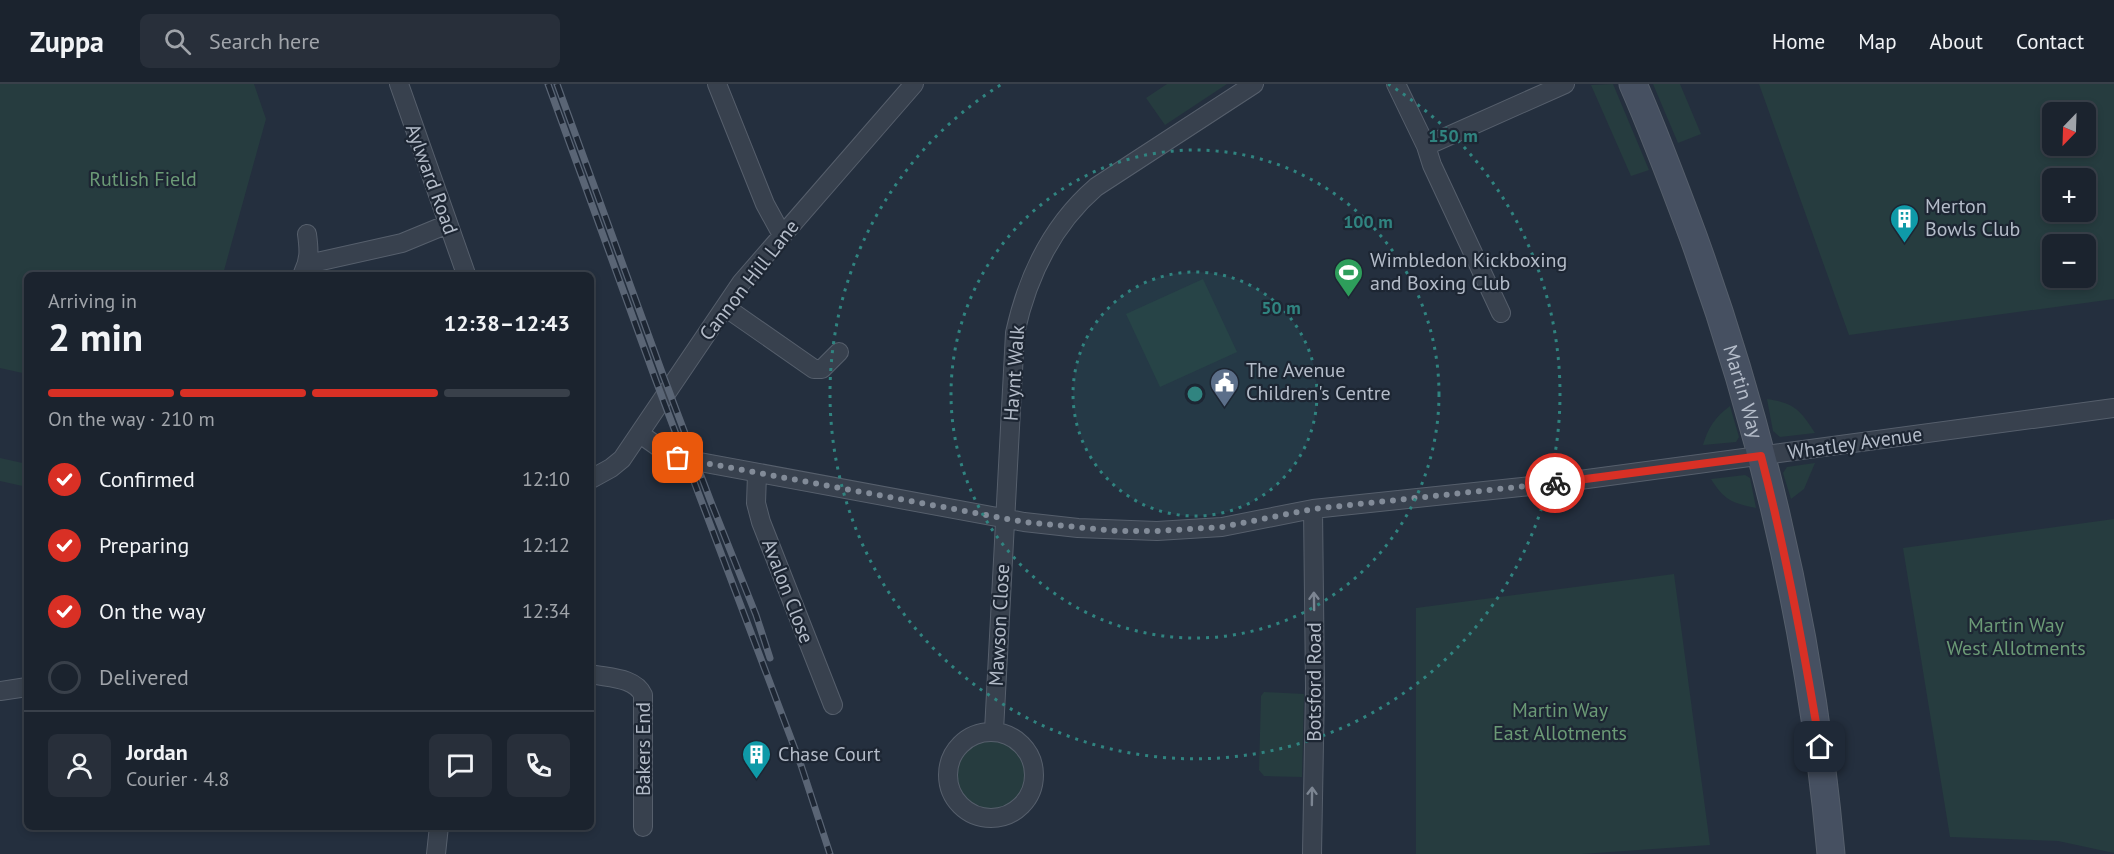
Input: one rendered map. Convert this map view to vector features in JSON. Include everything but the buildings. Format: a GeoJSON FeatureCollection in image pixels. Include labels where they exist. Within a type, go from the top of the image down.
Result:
{"type":"FeatureCollection","features":[{"type":"Feature","properties":{"kind":"main road","name":"Martin Way"},"geometry":{"type":"LineString","coordinates":[[1633,84],[1669,170],[1709,282],[1735,361],[1776,513],[1806,659],[1820,747],[1832,854]]}},
{"type":"Feature","properties":{"kind":"street","name":"Aylward Road"},"geometry":{"type":"LineString","coordinates":[[399,84],[465,272]]}},
{"type":"Feature","properties":{"kind":"street"},"geometry":{"type":"LineString","coordinates":[[717,84],[765,204],[782,235]]}},
{"type":"Feature","properties":{"kind":"street","name":"Cannon Hill Lane"},"geometry":{"type":"LineString","coordinates":[[594,477],[612,468],[622,459],[741,283],[914,84]]}},
{"type":"Feature","properties":{"kind":"street","name":"Haynt Walk"},"geometry":{"type":"LineString","coordinates":[[1005,518],[1015,333],[1032,274],[1062,224],[1090,192],[1254,84]]}},
{"type":"Feature","properties":{"kind":"street"},"geometry":{"type":"LineString","coordinates":[[1396,84],[1501,313]]}},
{"type":"Feature","properties":{"kind":"street"},"geometry":{"type":"LineString","coordinates":[[1426,146],[1565,84]]}},
{"type":"Feature","properties":{"kind":"street"},"geometry":{"type":"LineString","coordinates":[[307,234],[309,253],[305,269],[402,243],[448,225]]}},
{"type":"Feature","properties":{"kind":"street"},"geometry":{"type":"LineString","coordinates":[[725,306],[814,369],[822,369],[839,352]]}},
{"type":"Feature","properties":{"kind":"street","name":"Whatley Avenue"},"geometry":{"type":"LineString","coordinates":[[640,434],[678,458],[757,474],[1005,518],[1078,528],[1157,531],[1222,527],[1313,509],[1550,484],[2114,408]]}},
{"type":"Feature","properties":{"kind":"street","name":"Avalon Close"},"geometry":{"type":"LineString","coordinates":[[757,474],[756,503],[761,522],[833,705]]}},
{"type":"Feature","properties":{"kind":"street","name":"Botsford Road"},"geometry":{"type":"LineString","coordinates":[[1312,854],[1315,688],[1313,509]]}},
{"type":"Feature","properties":{"kind":"street","name":"Mawson Close"},"geometry":{"type":"LineString","coordinates":[[994,731],[1005,518]]}},
{"type":"Feature","properties":{"kind":"street","name":"Bakers End"},"geometry":{"type":"LineString","coordinates":[[594,675],[633,682],[640,688],[643,695],[643,827]]}},
{"type":"Feature","properties":{"kind":"street"},"geometry":{"type":"LineString","coordinates":[[0,691],[24,687]]}},
{"type":"Feature","properties":{"kind":"street"},"geometry":{"type":"LineString","coordinates":[[994,731],[1008,735],[1021,743],[1030,755],[1034,770],[1034,785],[1028,799],[1017,810],[1004,817],[989,819],[969,813],[954,799],[948,786],[947,772],[950,759],[962,742],[980,732],[994,731]]}},
{"type":"Feature","properties":{"kind":"street"},"geometry":{"type":"LineString","coordinates":[[436,854],[439,830]]}},
{"type":"Feature","properties":{"kind":"green space","name":"Rutlish Field"},"geometry":{"type":"Polygon","coordinates":[[[0,84],[254,84],[266,119],[224,272],[24,272],[24,373],[0,368],[0,84]]]}},
{"type":"Feature","properties":{"kind":"green space"},"geometry":{"type":"Polygon","coordinates":[[[1167,84],[1227,84],[1165,125],[1146,98],[1167,84]]]}},
{"type":"Feature","properties":{"kind":"green space"},"geometry":{"type":"Polygon","coordinates":[[[1613,84],[1649,170],[1631,176],[1591,85],[1613,84]]]}},
{"type":"Feature","properties":{"kind":"green space"},"geometry":{"type":"Polygon","coordinates":[[[1653,84],[1680,84],[1701,134],[1678,143],[1653,84]]]}},
{"type":"Feature","properties":{"kind":"green space"},"geometry":{"type":"Polygon","coordinates":[[[1759,84],[2114,84],[2114,299],[1849,335],[1759,84]]]}},
{"type":"Feature","properties":{"kind":"green space"},"geometry":{"type":"Polygon","coordinates":[[[1203,279],[1237,352],[1160,387],[1126,314],[1203,279]]]}},
{"type":"Feature","properties":{"kind":"green space"},"geometry":{"type":"Polygon","coordinates":[[[1767,399],[1796,409],[1815,433],[1780,437],[1773,431],[1767,399]]]}},
{"type":"Feature","properties":{"kind":"green space"},"geometry":{"type":"Polygon","coordinates":[[[1730,406],[1739,437],[1736,442],[1703,445],[1713,423],[1730,406]]]}},
{"type":"Feature","properties":{"kind":"green space"},"geometry":{"type":"Polygon","coordinates":[[[0,458],[24,463],[24,486],[0,481],[0,458]]]}},
{"type":"Feature","properties":{"kind":"green space"},"geometry":{"type":"Polygon","coordinates":[[[1815,463],[1804,489],[1791,499],[1783,473],[1787,467],[1815,463]]]}},
{"type":"Feature","properties":{"kind":"green space"},"geometry":{"type":"Polygon","coordinates":[[[1745,475],[1750,478],[1756,508],[1729,500],[1711,479],[1745,475]]]}},
{"type":"Feature","properties":{"kind":"green space","name":"Martin Way West Allotments"},"geometry":{"type":"Polygon","coordinates":[[[2114,519],[2114,853],[2058,841],[1950,837],[1903,548],[2114,519]]]}},
{"type":"Feature","properties":{"kind":"green space","name":"Martin Way East Allotments"},"geometry":{"type":"Polygon","coordinates":[[[1674,574],[1710,845],[1582,854],[1416,854],[1416,608],[1674,574]]]}},
{"type":"Feature","properties":{"kind":"green space"},"geometry":{"type":"Polygon","coordinates":[[[1264,692],[1304,694],[1302,777],[1264,776],[1259,770],[1261,696],[1264,692]]]}},
{"type":"Feature","properties":{"kind":"green space"},"geometry":{"type":"Polygon","coordinates":[[[991,740],[1004,743],[1016,750],[1023,762],[1026,775],[1023,788],[1016,800],[1004,807],[991,810],[978,807],[966,800],[959,788],[956,775],[959,762],[966,750],[978,743],[991,740]]]}},
{"type":"Feature","properties":{"kind":"railway"},"geometry":{"type":"LineString","coordinates":[[548,84],[656,381],[801,765],[830,854]]}},
{"type":"Feature","properties":{"kind":"railway"},"geometry":{"type":"LineString","coordinates":[[557,84],[663,375],[756,615],[770,658]]}},
{"type":"Feature","properties":{"kind":"way so far"},"geometry":{"type":"LineString","coordinates":[[678,458],[1024,522],[1117,531],[1194,530],[1222,527],[1313,509],[1555,483]]}},
{"type":"Feature","properties":{"kind":"place","name":"Merton Bowls Club"},"geometry":{"type":"Point","coordinates":[1904,244]}},
{"type":"Feature","properties":{"kind":"place","name":"Wimbledon Kickboxing and Boxing Club"},"geometry":{"type":"Point","coordinates":[1349,298]}},
{"type":"Feature","properties":{"kind":"place","name":"The Avenue Children's Centre"},"geometry":{"type":"Point","coordinates":[1225,408]}},
{"type":"Feature","properties":{"kind":"place","name":"Chase Court"},"geometry":{"type":"Point","coordinates":[757,780]}},
{"type":"Feature","properties":{"kind":"route"},"geometry":{"type":"LineString","coordinates":[[1555,483],[1761,456],[1776,513],[1806,659],[1820,747]]}}]}
